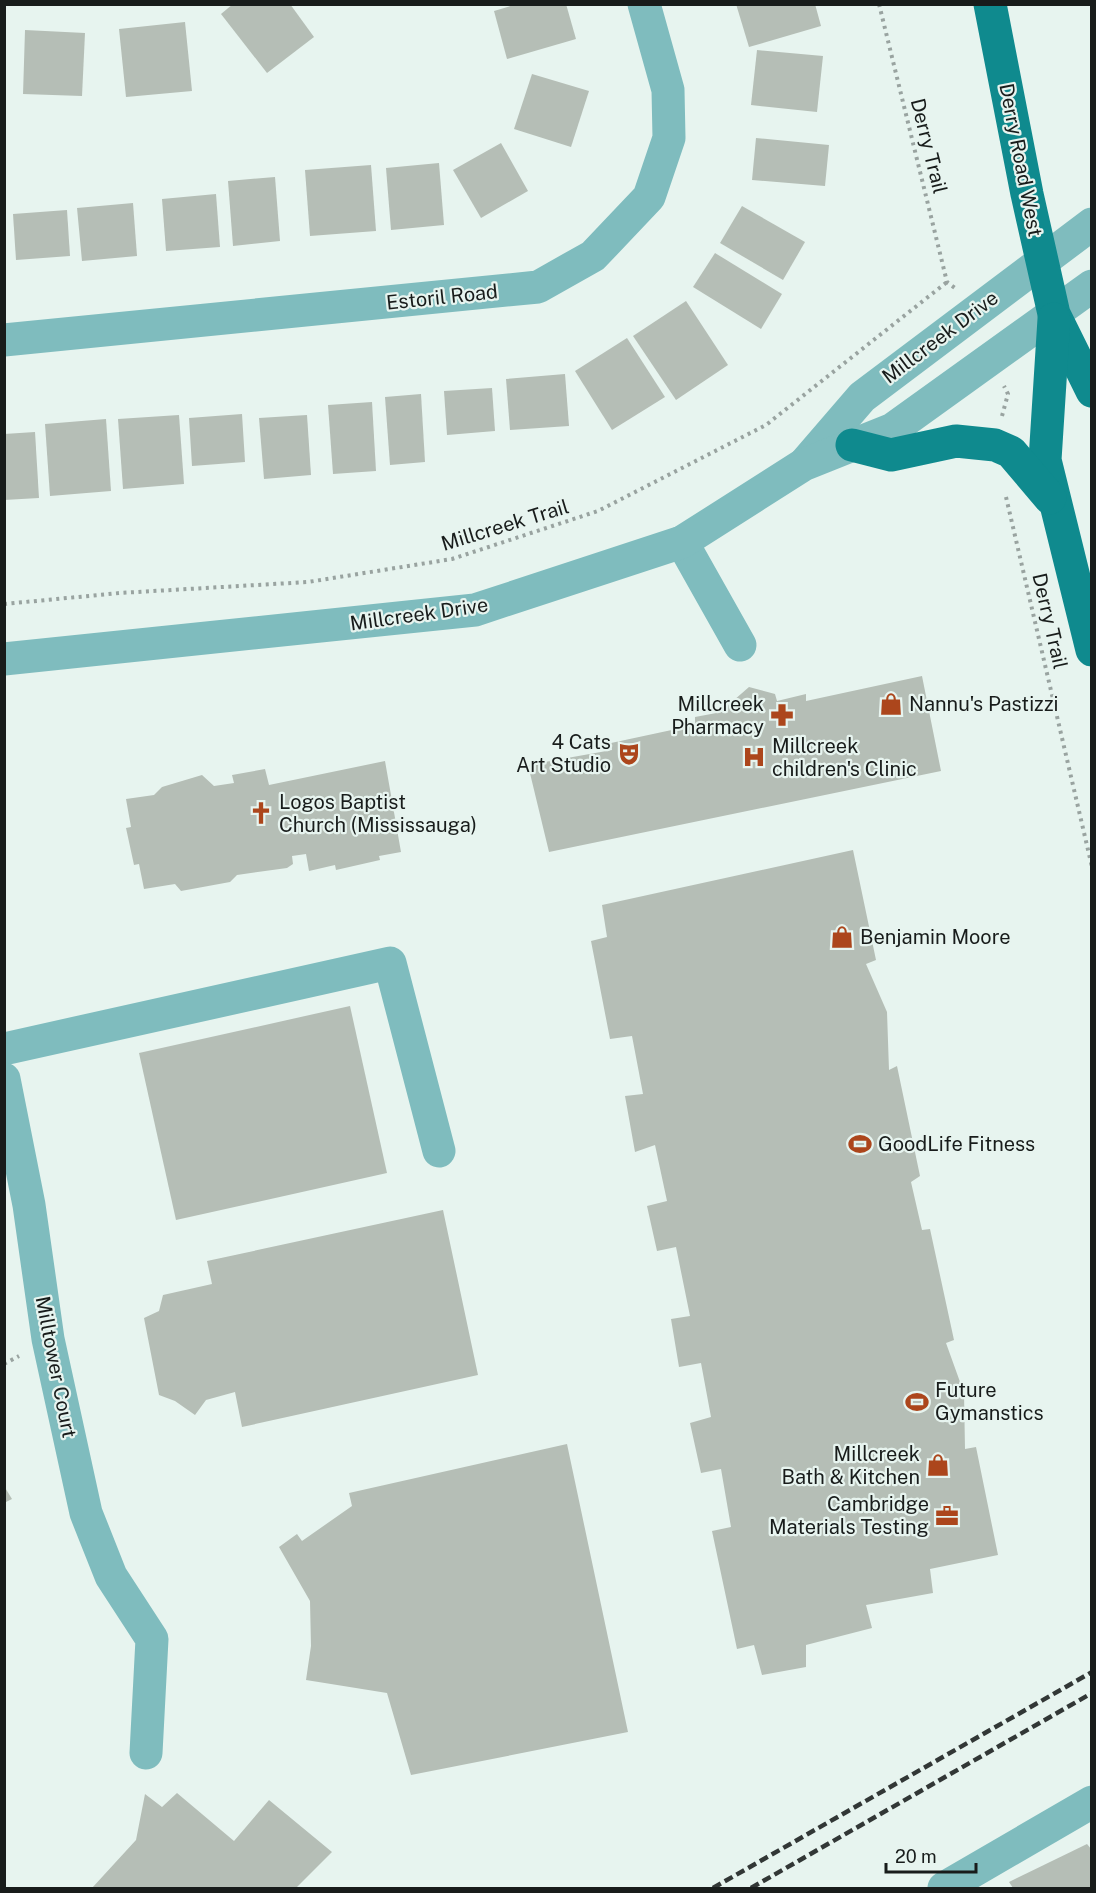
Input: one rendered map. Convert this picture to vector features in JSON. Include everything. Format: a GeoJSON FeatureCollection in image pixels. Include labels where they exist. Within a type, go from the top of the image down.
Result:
{"type":"FeatureCollection","features":[{"type":"Feature","properties":{"kind":"main road","name":"Derry Road West"},"geometry":{"type":"LineString","coordinates":[[990,4],[1041,261],[1054,314],[1092,391]]}},
{"type":"Feature","properties":{"kind":"main road","name":"Derry Road West"},"geometry":{"type":"LineString","coordinates":[[1054,314],[1045,460],[1092,650]]}},
{"type":"Feature","properties":{"kind":"main road"},"geometry":{"type":"LineString","coordinates":[[852,445],[891,455],[956,441],[994,444],[1011,452],[1055,505]]}},
{"type":"Feature","properties":{"kind":"street","name":"Estoril Road"},"geometry":{"type":"LineString","coordinates":[[4,340],[538,287],[593,256],[649,197],[669,138],[668,90],[644,4]]}},
{"type":"Feature","properties":{"kind":"street","name":"Millcreek Drive"},"geometry":{"type":"LineString","coordinates":[[803,465],[862,397],[1092,224]]}},
{"type":"Feature","properties":{"kind":"street","name":"Millcreek Drive"},"geometry":{"type":"LineString","coordinates":[[4,659],[475,610],[682,542],[803,465],[893,429],[1092,286]]}},
{"type":"Feature","properties":{"kind":"street"},"geometry":{"type":"LineString","coordinates":[[682,542],[740,645]]}},
{"type":"Feature","properties":{"kind":"street"},"geometry":{"type":"LineString","coordinates":[[4,1049],[390,963],[439,1151]]}},
{"type":"Feature","properties":{"kind":"street","name":"Milltower Court"},"geometry":{"type":"LineString","coordinates":[[4,1079],[28,1204],[48,1339],[86,1513],[111,1576],[152,1639],[146,1753]]}},
{"type":"Feature","properties":{"kind":"street"},"geometry":{"type":"LineString","coordinates":[[944,1888],[987,1878],[1092,1802]]}},
{"type":"Feature","properties":{"kind":"path","name":"Derry Trail"},"geometry":{"type":"LineString","coordinates":[[879,4],[946,282]]}},
{"type":"Feature","properties":{"kind":"path"},"geometry":{"type":"LineString","coordinates":[[946,282],[957,290]]}},
{"type":"Feature","properties":{"kind":"path","name":"Millcreek Trail"},"geometry":{"type":"LineString","coordinates":[[4,604],[120,593],[308,582],[452,559],[598,511],[766,425],[946,282]]}},
{"type":"Feature","properties":{"kind":"path"},"geometry":{"type":"LineString","coordinates":[[1001,422],[1008,394],[1003,385]]}},
{"type":"Feature","properties":{"kind":"path"},"geometry":{"type":"LineString","coordinates":[[1008,394],[1015,392]]}},
{"type":"Feature","properties":{"kind":"path","name":"Derry Trail"},"geometry":{"type":"LineString","coordinates":[[1005,492],[1092,867]]}},
{"type":"Feature","properties":{"kind":"building"},"geometry":{"type":"Polygon","coordinates":[[[233,4],[290,4],[314,37],[267,73],[221,14],[233,4]]]}},
{"type":"Feature","properties":{"kind":"building"},"geometry":{"type":"Polygon","coordinates":[[[517,4],[566,4],[576,39],[507,59],[494,11],[517,4]]]}},
{"type":"Feature","properties":{"kind":"building"},"geometry":{"type":"Polygon","coordinates":[[[736,4],[815,4],[821,26],[749,47],[736,4]]]}},
{"type":"Feature","properties":{"kind":"building"},"geometry":{"type":"Polygon","coordinates":[[[185,22],[192,91],[126,97],[119,29],[185,22]]]}},
{"type":"Feature","properties":{"kind":"building"},"geometry":{"type":"Polygon","coordinates":[[[25,30],[85,33],[82,96],[23,94],[25,30]]]}},
{"type":"Feature","properties":{"kind":"building"},"geometry":{"type":"Polygon","coordinates":[[[757,50],[823,56],[817,112],[751,105],[757,50]]]}},
{"type":"Feature","properties":{"kind":"building"},"geometry":{"type":"Polygon","coordinates":[[[532,74],[589,91],[571,147],[514,129],[532,74]]]}},
{"type":"Feature","properties":{"kind":"building"},"geometry":{"type":"Polygon","coordinates":[[[756,138],[829,145],[825,186],[752,180],[756,138]]]}},
{"type":"Feature","properties":{"kind":"building"},"geometry":{"type":"Polygon","coordinates":[[[501,143],[528,191],[481,218],[453,170],[501,143]]]}},
{"type":"Feature","properties":{"kind":"building"},"geometry":{"type":"Polygon","coordinates":[[[439,163],[444,225],[391,230],[386,168],[439,163]]]}},
{"type":"Feature","properties":{"kind":"building"},"geometry":{"type":"Polygon","coordinates":[[[371,165],[376,231],[310,236],[305,170],[371,165]]]}},
{"type":"Feature","properties":{"kind":"building"},"geometry":{"type":"Polygon","coordinates":[[[275,177],[280,241],[233,246],[228,181],[275,177]]]}},
{"type":"Feature","properties":{"kind":"building"},"geometry":{"type":"Polygon","coordinates":[[[216,194],[220,247],[166,251],[162,199],[216,194]]]}},
{"type":"Feature","properties":{"kind":"building"},"geometry":{"type":"Polygon","coordinates":[[[133,203],[137,256],[82,261],[77,208],[133,203]]]}},
{"type":"Feature","properties":{"kind":"building"},"geometry":{"type":"Polygon","coordinates":[[[742,206],[805,242],[783,280],[720,243],[742,206]]]}},
{"type":"Feature","properties":{"kind":"building"},"geometry":{"type":"Polygon","coordinates":[[[67,210],[70,256],[16,260],[13,214],[67,210]]]}},
{"type":"Feature","properties":{"kind":"building"},"geometry":{"type":"Polygon","coordinates":[[[715,253],[782,294],[761,329],[693,287],[715,253]]]}},
{"type":"Feature","properties":{"kind":"building"},"geometry":{"type":"Polygon","coordinates":[[[686,301],[728,365],[676,400],[633,336],[686,301]]]}},
{"type":"Feature","properties":{"kind":"building"},"geometry":{"type":"Polygon","coordinates":[[[627,338],[665,397],[612,430],[575,371],[627,338]]]}},
{"type":"Feature","properties":{"kind":"building"},"geometry":{"type":"Polygon","coordinates":[[[565,374],[569,426],[510,430],[506,379],[565,374]]]}},
{"type":"Feature","properties":{"kind":"building"},"geometry":{"type":"Polygon","coordinates":[[[492,388],[495,431],[447,435],[444,391],[492,388]]]}},
{"type":"Feature","properties":{"kind":"building"},"geometry":{"type":"Polygon","coordinates":[[[421,394],[425,462],[390,465],[385,397],[421,394]]]}},
{"type":"Feature","properties":{"kind":"building"},"geometry":{"type":"Polygon","coordinates":[[[372,402],[376,471],[333,474],[328,405],[372,402]]]}},
{"type":"Feature","properties":{"kind":"building"},"geometry":{"type":"Polygon","coordinates":[[[242,414],[245,462],[192,466],[189,418],[242,414]]]}},
{"type":"Feature","properties":{"kind":"building"},"geometry":{"type":"Polygon","coordinates":[[[179,415],[184,484],[123,489],[118,419],[179,415]]]}},
{"type":"Feature","properties":{"kind":"building"},"geometry":{"type":"Polygon","coordinates":[[[307,415],[311,475],[264,479],[259,418],[307,415]]]}},
{"type":"Feature","properties":{"kind":"building"},"geometry":{"type":"Polygon","coordinates":[[[106,419],[111,491],[50,496],[45,424],[106,419]]]}},
{"type":"Feature","properties":{"kind":"building"},"geometry":{"type":"Polygon","coordinates":[[[35,432],[39,498],[4,500],[4,434],[35,432]]]}},
{"type":"Feature","properties":{"kind":"building","name":"Millcreek children's Clinic"},"geometry":{"type":"Polygon","coordinates":[[[922,676],[941,771],[549,852],[528,765],[612,750],[611,743],[695,725],[695,717],[727,711],[726,707],[749,687],[775,694],[777,701],[806,694],[806,701],[922,676]]]}},
{"type":"Feature","properties":{"kind":"building","name":"Logos Baptist Church (Mississauga)"},"geometry":{"type":"Polygon","coordinates":[[[385,761],[401,852],[379,856],[380,860],[336,870],[335,865],[309,871],[306,854],[292,856],[293,864],[287,868],[237,875],[230,882],[181,891],[175,884],[144,889],[139,864],[134,865],[126,828],[131,827],[126,799],[154,795],[162,787],[202,775],[214,786],[234,783],[232,775],[265,769],[269,785],[385,761]]]}},
{"type":"Feature","properties":{"kind":"building"},"geometry":{"type":"Polygon","coordinates":[[[853,850],[876,960],[866,964],[887,1012],[889,1070],[897,1066],[920,1176],[911,1182],[922,1230],[930,1229],[954,1340],[946,1343],[964,1393],[965,1449],[976,1447],[998,1555],[930,1569],[933,1593],[866,1605],[872,1628],[806,1645],[806,1667],[762,1675],[754,1645],[737,1649],[712,1531],[731,1527],[721,1469],[701,1473],[690,1423],[711,1417],[701,1363],[679,1367],[671,1319],[690,1316],[676,1247],[657,1251],[647,1206],[667,1201],[655,1145],[635,1152],[625,1096],[643,1094],[632,1036],[610,1039],[591,941],[607,937],[602,905],[853,850]]]}},
{"type":"Feature","properties":{"kind":"building"},"geometry":{"type":"Polygon","coordinates":[[[350,1006],[387,1173],[176,1220],[139,1053],[350,1006]]]}},
{"type":"Feature","properties":{"kind":"building"},"geometry":{"type":"Polygon","coordinates":[[[443,1210],[478,1375],[242,1427],[235,1392],[206,1400],[195,1415],[175,1401],[159,1395],[144,1318],[159,1311],[163,1295],[212,1284],[207,1261],[443,1210]]]}},
{"type":"Feature","properties":{"kind":"building"},"geometry":{"type":"Polygon","coordinates":[[[567,1444],[628,1732],[411,1775],[387,1693],[306,1680],[311,1646],[310,1601],[279,1547],[297,1534],[302,1541],[352,1506],[349,1493],[567,1444]]]}},
{"type":"Feature","properties":{"kind":"building"},"geometry":{"type":"Polygon","coordinates":[[[4,1486],[12,1499],[4,1503],[4,1486]]]}},
{"type":"Feature","properties":{"kind":"building"},"geometry":{"type":"Polygon","coordinates":[[[177,1793],[234,1841],[269,1800],[332,1852],[296,1888],[92,1888],[136,1840],[145,1794],[162,1807],[177,1793]]]}},
{"type":"Feature","properties":{"kind":"building"},"geometry":{"type":"Polygon","coordinates":[[[1087,1844],[1092,1850],[1092,1888],[1013,1888],[1009,1882],[1087,1844]]]}},
{"type":"Feature","properties":{"kind":"railway"},"geometry":{"type":"LineString","coordinates":[[713,1888],[1092,1672]]}},
{"type":"Feature","properties":{"kind":"railway"},"geometry":{"type":"LineString","coordinates":[[751,1888],[1092,1693]]}},
{"type":"Feature","properties":{"kind":"place","name":"Nannu's Pastizzi"},"geometry":{"type":"Point","coordinates":[891,704]}},
{"type":"Feature","properties":{"kind":"place","name":"Millcreek Pharmacy"},"geometry":{"type":"Point","coordinates":[782,715]}},
{"type":"Feature","properties":{"kind":"place","name":"4 Cats Art Studio"},"geometry":{"type":"Point","coordinates":[629,754]}},
{"type":"Feature","properties":{"kind":"place","name":"Millcreek children's Clinic"},"geometry":{"type":"Point","coordinates":[754,757]}},
{"type":"Feature","properties":{"kind":"place","name":"Logos Baptist Church (Mississauga)"},"geometry":{"type":"Point","coordinates":[261,813]}},
{"type":"Feature","properties":{"kind":"place","name":"Benjamin Moore"},"geometry":{"type":"Point","coordinates":[842,937]}},
{"type":"Feature","properties":{"kind":"place","name":"GoodLife Fitness"},"geometry":{"type":"Point","coordinates":[860,1144]}},
{"type":"Feature","properties":{"kind":"place","name":"Future Gymanstics"},"geometry":{"type":"Point","coordinates":[917,1402]}},
{"type":"Feature","properties":{"kind":"place","name":"Millcreek Bath & Kitchen"},"geometry":{"type":"Point","coordinates":[938,1465]}},
{"type":"Feature","properties":{"kind":"place","name":"Cambridge Materials Testing"},"geometry":{"type":"Point","coordinates":[947,1516]}}]}
